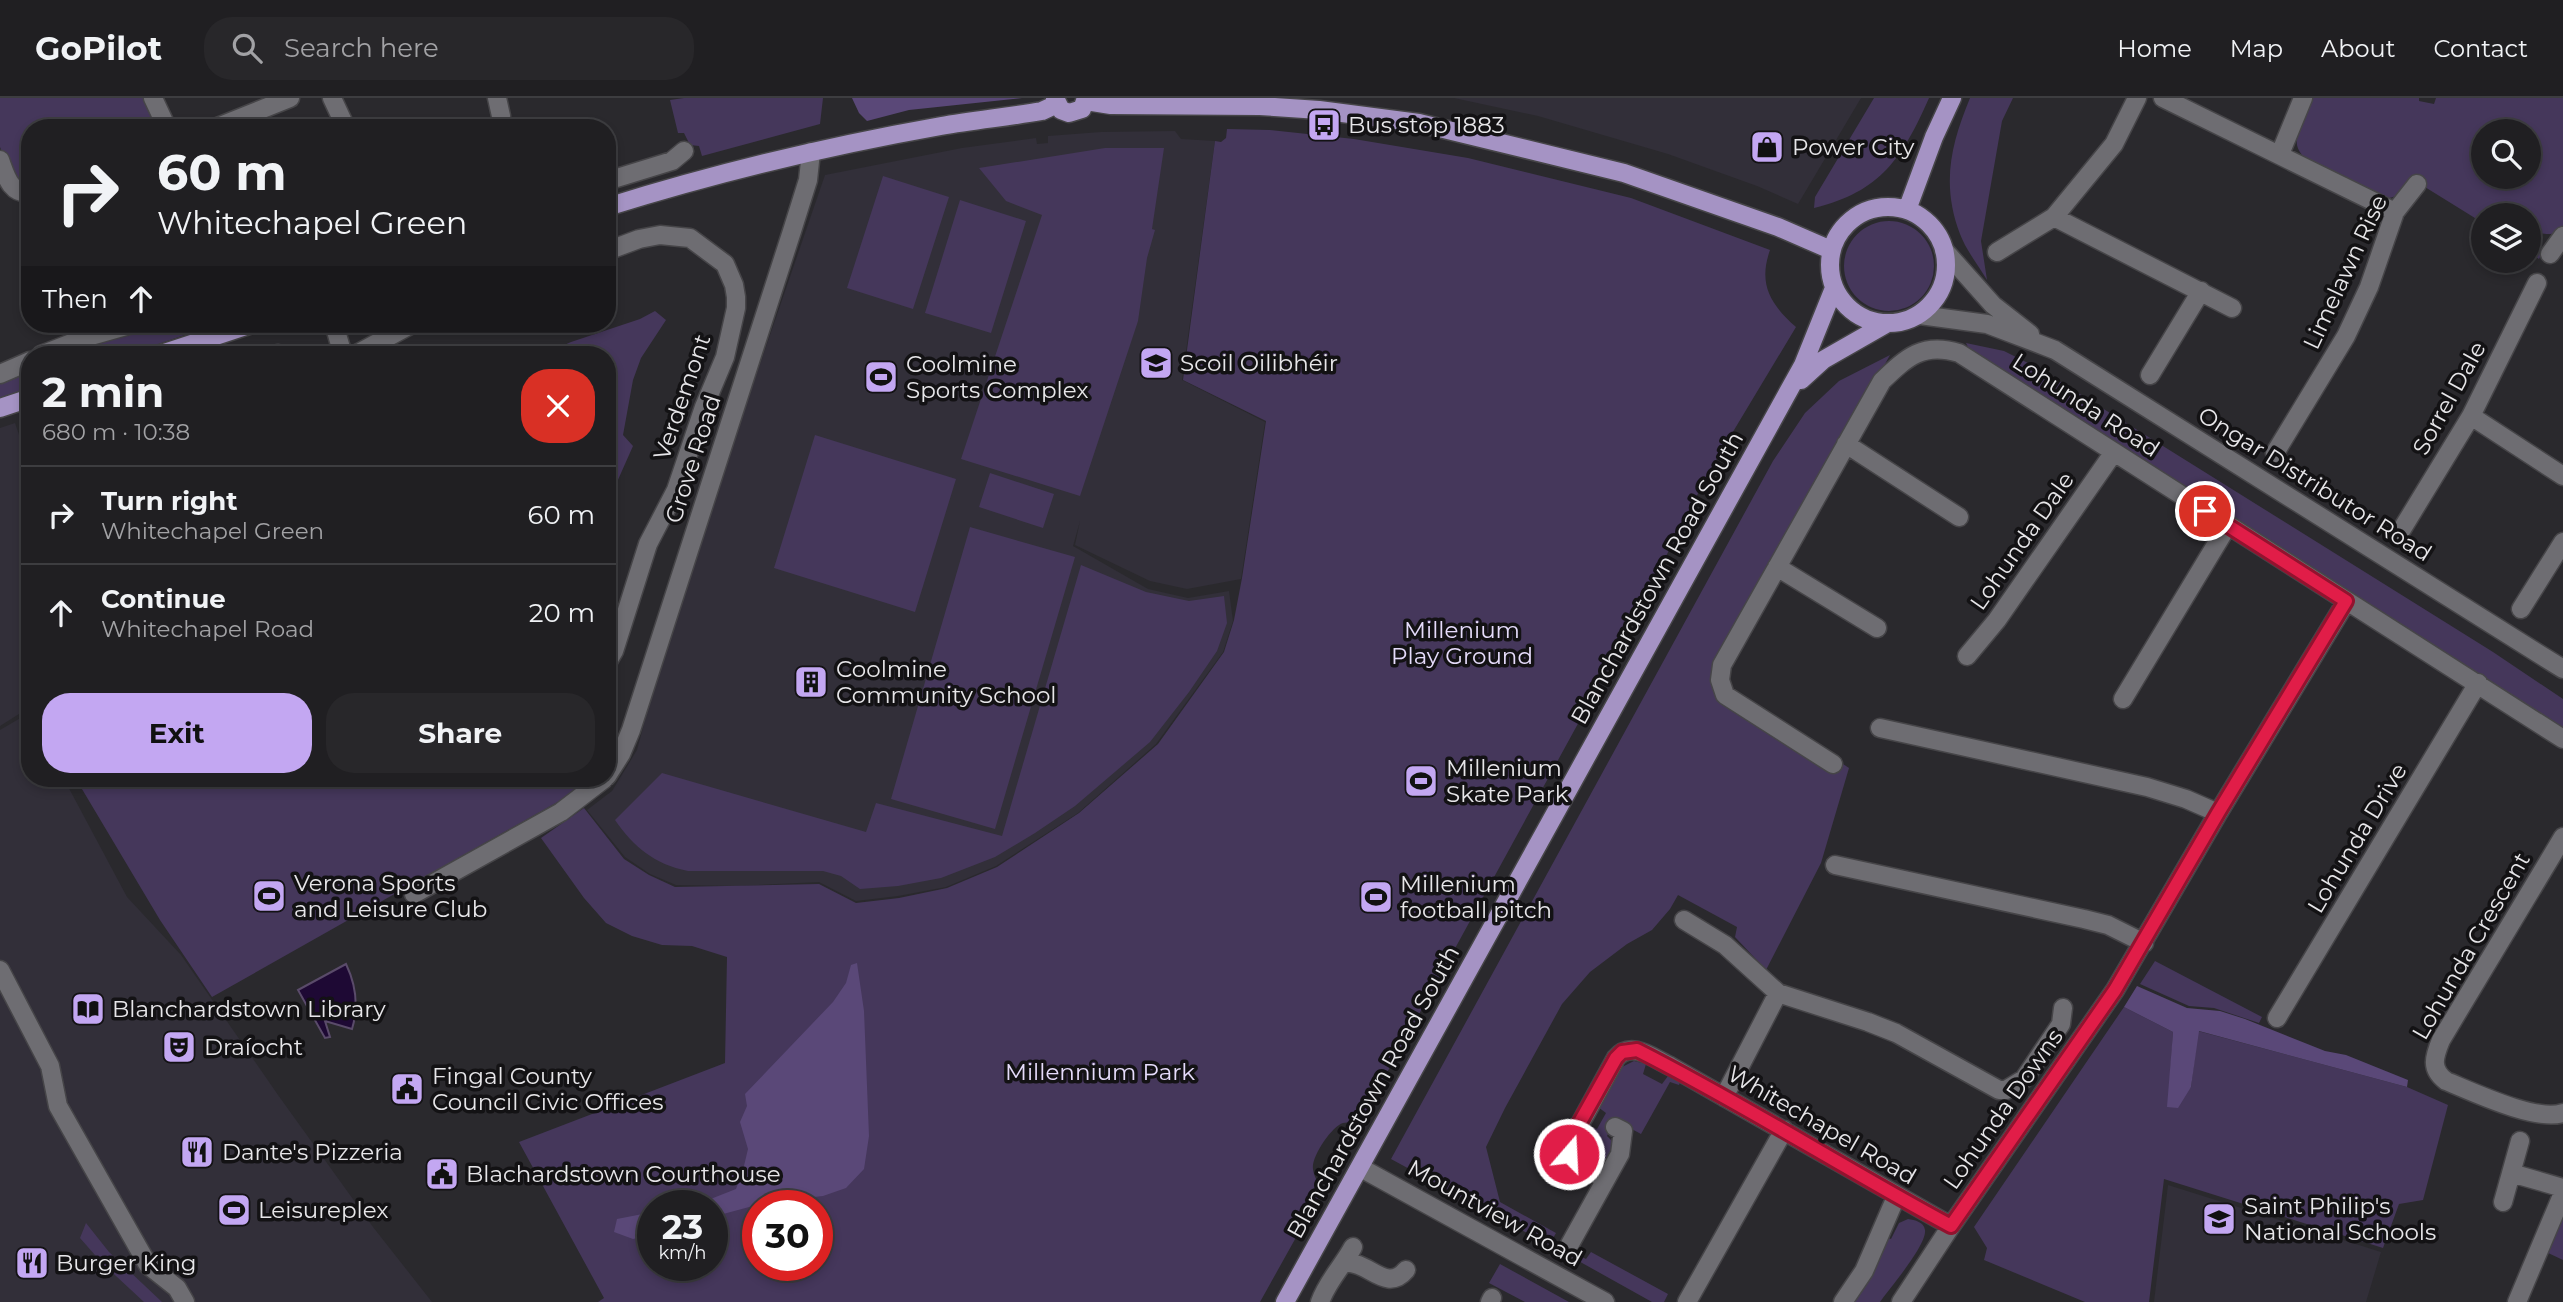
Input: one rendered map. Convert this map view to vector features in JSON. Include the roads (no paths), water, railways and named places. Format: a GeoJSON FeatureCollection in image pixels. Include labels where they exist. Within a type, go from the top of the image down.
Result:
{"type":"FeatureCollection","features":[{"type":"Feature","properties":{"kind":"main road"},"geometry":{"type":"LineString","coordinates":[[1907,210],[1934,137],[1952,98]]}},
{"type":"Feature","properties":{"kind":"main road"},"geometry":{"type":"LineString","coordinates":[[616,204],[683,183],[811,152],[940,126],[1030,113],[1056,101],[1069,113],[1082,109],[1086,100],[1111,104],[1260,106],[1319,110],[1419,123],[1519,146],[1624,173],[1778,227],[1831,250]]}},
{"type":"Feature","properties":{"kind":"main road"},"geometry":{"type":"LineString","coordinates":[[1890,207],[1907,210],[1924,219],[1937,233],[1944,250],[1946,269],[1942,288],[1933,303],[1920,314],[1903,322],[1886,324],[1868,321],[1842,302],[1834,288],[1830,273],[1831,250],[1844,226],[1857,215],[1890,207]]}},
{"type":"Feature","properties":{"kind":"main road","name":"Blanchardstown Road South"},"geometry":{"type":"LineString","coordinates":[[1285,1302],[1807,358],[1834,288]]}},
{"type":"Feature","properties":{"kind":"main road","name":"Blanchardstown Road South"},"geometry":{"type":"LineString","coordinates":[[1788,392],[1823,360],[1886,324]]}},
{"type":"Feature","properties":{"kind":"main road"},"geometry":{"type":"LineString","coordinates":[[185,346],[225,333]]}},
{"type":"Feature","properties":{"kind":"main road"},"geometry":{"type":"LineString","coordinates":[[0,408],[21,401]]}},
{"type":"Feature","properties":{"kind":"street"},"geometry":{"type":"LineString","coordinates":[[153,98],[163,119]]}},
{"type":"Feature","properties":{"kind":"street"},"geometry":{"type":"LineString","coordinates":[[238,119],[290,98]]}},
{"type":"Feature","properties":{"kind":"street"},"geometry":{"type":"LineString","coordinates":[[332,98],[342,119]]}},
{"type":"Feature","properties":{"kind":"street"},"geometry":{"type":"LineString","coordinates":[[497,98],[501,116]]}},
{"type":"Feature","properties":{"kind":"street"},"geometry":{"type":"LineString","coordinates":[[1997,252],[2054,216],[2114,144],[2137,98]]}},
{"type":"Feature","properties":{"kind":"street"},"geometry":{"type":"LineString","coordinates":[[2163,98],[2395,212]]}},
{"type":"Feature","properties":{"kind":"street"},"geometry":{"type":"LineString","coordinates":[[2280,154],[2303,98]]}},
{"type":"Feature","properties":{"kind":"street"},"geometry":{"type":"LineString","coordinates":[[616,178],[671,161],[684,151]]}},
{"type":"Feature","properties":{"kind":"street","name":"Grove Road"},"geometry":{"type":"LineString","coordinates":[[616,762],[631,730],[782,265],[808,180],[811,152]]}},
{"type":"Feature","properties":{"kind":"street"},"geometry":{"type":"LineString","coordinates":[[0,160],[9,183],[16,191],[21,192]]}},
{"type":"Feature","properties":{"kind":"street","name":"Limelawn Rise"},"geometry":{"type":"LineString","coordinates":[[2275,453],[2339,350],[2369,287],[2395,212],[2417,184]]}},
{"type":"Feature","properties":{"kind":"street"},"geometry":{"type":"LineString","coordinates":[[2054,216],[2232,308]]}},
{"type":"Feature","properties":{"kind":"street","name":"Verdemont"},"geometry":{"type":"LineString","coordinates":[[616,248],[660,235],[690,239],[725,264],[734,285],[736,308],[725,358],[704,407],[676,490],[648,544],[616,645]]}},
{"type":"Feature","properties":{"kind":"street"},"geometry":{"type":"LineString","coordinates":[[2550,254],[2563,236]]}},
{"type":"Feature","properties":{"kind":"street","name":"Ongar Distributor Road"},"geometry":{"type":"LineString","coordinates":[[1944,250],[1993,305],[2041,342],[2563,669]]}},
{"type":"Feature","properties":{"kind":"street","name":"Sorrel Dale"},"geometry":{"type":"LineString","coordinates":[[2399,534],[2471,416],[2537,283]]}},
{"type":"Feature","properties":{"kind":"street"},"geometry":{"type":"LineString","coordinates":[[2150,375],[2200,291]]}},
{"type":"Feature","properties":{"kind":"street","name":"Ongar Distributor Road"},"geometry":{"type":"LineString","coordinates":[[1920,314],[1987,324],[2041,342]]}},
{"type":"Feature","properties":{"kind":"street"},"geometry":{"type":"LineString","coordinates":[[64,346],[101,333]]}},
{"type":"Feature","properties":{"kind":"street"},"geometry":{"type":"LineString","coordinates":[[372,346],[395,333]]}},
{"type":"Feature","properties":{"kind":"street","name":"Lohunda Road"},"geometry":{"type":"LineString","coordinates":[[1833,764],[1725,695],[1720,680],[1723,665],[1882,382],[1903,361],[1925,349],[1943,348],[1959,353],[2563,739]]}},
{"type":"Feature","properties":{"kind":"street"},"geometry":{"type":"LineString","coordinates":[[0,374],[21,365]]}},
{"type":"Feature","properties":{"kind":"street"},"geometry":{"type":"LineString","coordinates":[[2471,416],[2563,476]]}},
{"type":"Feature","properties":{"kind":"street"},"geometry":{"type":"LineString","coordinates":[[1846,444],[1959,517]]}},
{"type":"Feature","properties":{"kind":"street","name":"Lohunda Dale"},"geometry":{"type":"LineString","coordinates":[[1967,656],[1997,620],[2114,452]]}},
{"type":"Feature","properties":{"kind":"street"},"geometry":{"type":"LineString","coordinates":[[2123,699],[2228,525]]}},
{"type":"Feature","properties":{"kind":"street"},"geometry":{"type":"LineString","coordinates":[[2521,609],[2563,542]]}},
{"type":"Feature","properties":{"kind":"street"},"geometry":{"type":"LineString","coordinates":[[1777,567],[1877,628]]}},
{"type":"Feature","properties":{"kind":"street","name":"Lohunda Downs"},"geometry":{"type":"LineString","coordinates":[[1901,1302],[1951,1226],[2085,1036],[2144,943],[2218,813],[2346,601]]}},
{"type":"Feature","properties":{"kind":"street","name":"Lohunda Drive"},"geometry":{"type":"LineString","coordinates":[[2277,1018],[2478,683]]}},
{"type":"Feature","properties":{"kind":"street"},"geometry":{"type":"LineString","coordinates":[[1880,728],[2147,787],[2186,799],[2218,813]]}},
{"type":"Feature","properties":{"kind":"street","name":"Grove Road"},"geometry":{"type":"LineString","coordinates":[[414,894],[561,812],[593,787]]}},
{"type":"Feature","properties":{"kind":"street","name":"Lohunda Crescent"},"geometry":{"type":"LineString","coordinates":[[2563,837],[2441,1040],[2434,1060],[2436,1071],[2446,1081],[2544,1116],[2563,1113]]}},
{"type":"Feature","properties":{"kind":"street"},"geometry":{"type":"LineString","coordinates":[[1835,864],[2108,925],[2144,943]]}},
{"type":"Feature","properties":{"kind":"street"},"geometry":{"type":"LineString","coordinates":[[1684,920],[1726,945],[1778,993],[1896,1033],[1999,1090],[2014,1087],[2024,1079],[2059,1028],[2063,1008]]}},
{"type":"Feature","properties":{"kind":"street"},"geometry":{"type":"LineString","coordinates":[[0,970],[51,1066],[58,1106],[148,1265],[177,1288],[185,1302]]}},
{"type":"Feature","properties":{"kind":"street"},"geometry":{"type":"LineString","coordinates":[[1724,1097],[1778,993]]}},
{"type":"Feature","properties":{"kind":"street","name":"Whitechapel Road"},"geometry":{"type":"LineString","coordinates":[[1605,1179],[1569,1156],[1567,1146],[1622,1052],[1637,1050],[1670,1066],[1951,1226]]}},
{"type":"Feature","properties":{"kind":"street"},"geometry":{"type":"LineString","coordinates":[[1570,1244],[1620,1154],[1623,1131],[1615,1127]]}},
{"type":"Feature","properties":{"kind":"street"},"geometry":{"type":"LineString","coordinates":[[1687,1302],[1784,1130]]}},
{"type":"Feature","properties":{"kind":"street"},"geometry":{"type":"LineString","coordinates":[[2503,1202],[2520,1141]]}},
{"type":"Feature","properties":{"kind":"street","name":"Mountview Road"},"geometry":{"type":"LineString","coordinates":[[1361,1168],[1605,1302]]}},
{"type":"Feature","properties":{"kind":"street"},"geometry":{"type":"LineString","coordinates":[[2511,1173],[2563,1190],[2517,1302]]}},
{"type":"Feature","properties":{"kind":"street"},"geometry":{"type":"LineString","coordinates":[[1843,1302],[1864,1271],[1896,1197]]}},
{"type":"Feature","properties":{"kind":"street"},"geometry":{"type":"LineString","coordinates":[[1321,1302],[1336,1271],[1345,1263],[1353,1247]]}},
{"type":"Feature","properties":{"kind":"street"},"geometry":{"type":"LineString","coordinates":[[1345,1263],[1356,1264],[1387,1280],[1399,1277],[1406,1270]]}},
{"type":"Feature","properties":{"kind":"place","name":"Bus stop 1883"},"geometry":{"type":"Point","coordinates":[1324,125]}},
{"type":"Feature","properties":{"kind":"place","name":"Power City"},"geometry":{"type":"Point","coordinates":[1767,147]}},
{"type":"Feature","properties":{"kind":"place","name":"Scoil Oilibhéir"},"geometry":{"type":"Point","coordinates":[1156,363]}},
{"type":"Feature","properties":{"kind":"place","name":"Coolmine Sports Complex"},"geometry":{"type":"Point","coordinates":[881,377]}},
{"type":"Feature","properties":{"kind":"place","name":"Coolmine Community School"},"geometry":{"type":"Point","coordinates":[811,682]}},
{"type":"Feature","properties":{"kind":"place","name":"Millenium Skate Park"},"geometry":{"type":"Point","coordinates":[1421,781]}},
{"type":"Feature","properties":{"kind":"place","name":"Verona Sports and Leisure Club"},"geometry":{"type":"Point","coordinates":[269,896]}},
{"type":"Feature","properties":{"kind":"place","name":"Millenium football pitch"},"geometry":{"type":"Point","coordinates":[1376,897]}},
{"type":"Feature","properties":{"kind":"place","name":"Blanchardstown Library"},"geometry":{"type":"Point","coordinates":[88,1009]}},
{"type":"Feature","properties":{"kind":"place","name":"Draíocht"},"geometry":{"type":"Point","coordinates":[179,1047]}},
{"type":"Feature","properties":{"kind":"place","name":"Fingal County Council Civic Offices"},"geometry":{"type":"Point","coordinates":[407,1089]}},
{"type":"Feature","properties":{"kind":"place","name":"Dante's Pizzeria"},"geometry":{"type":"Point","coordinates":[197,1152]}},
{"type":"Feature","properties":{"kind":"place","name":"Blachardstown Courthouse"},"geometry":{"type":"Point","coordinates":[442,1174]}},
{"type":"Feature","properties":{"kind":"place","name":"Leisureplex"},"geometry":{"type":"Point","coordinates":[234,1210]}},
{"type":"Feature","properties":{"kind":"place","name":"Saint Philip's National Schools"},"geometry":{"type":"Point","coordinates":[2219,1219]}},
{"type":"Feature","properties":{"kind":"place","name":"Burger King"},"geometry":{"type":"Point","coordinates":[32,1263]}},
{"type":"Feature","properties":{"kind":"park label","name":"Millenium Play Ground"},"geometry":{"type":"Point","coordinates":[1462,643]}},
{"type":"Feature","properties":{"kind":"park label","name":"Millennium Park"},"geometry":{"type":"Point","coordinates":[1100,1072]}}]}
